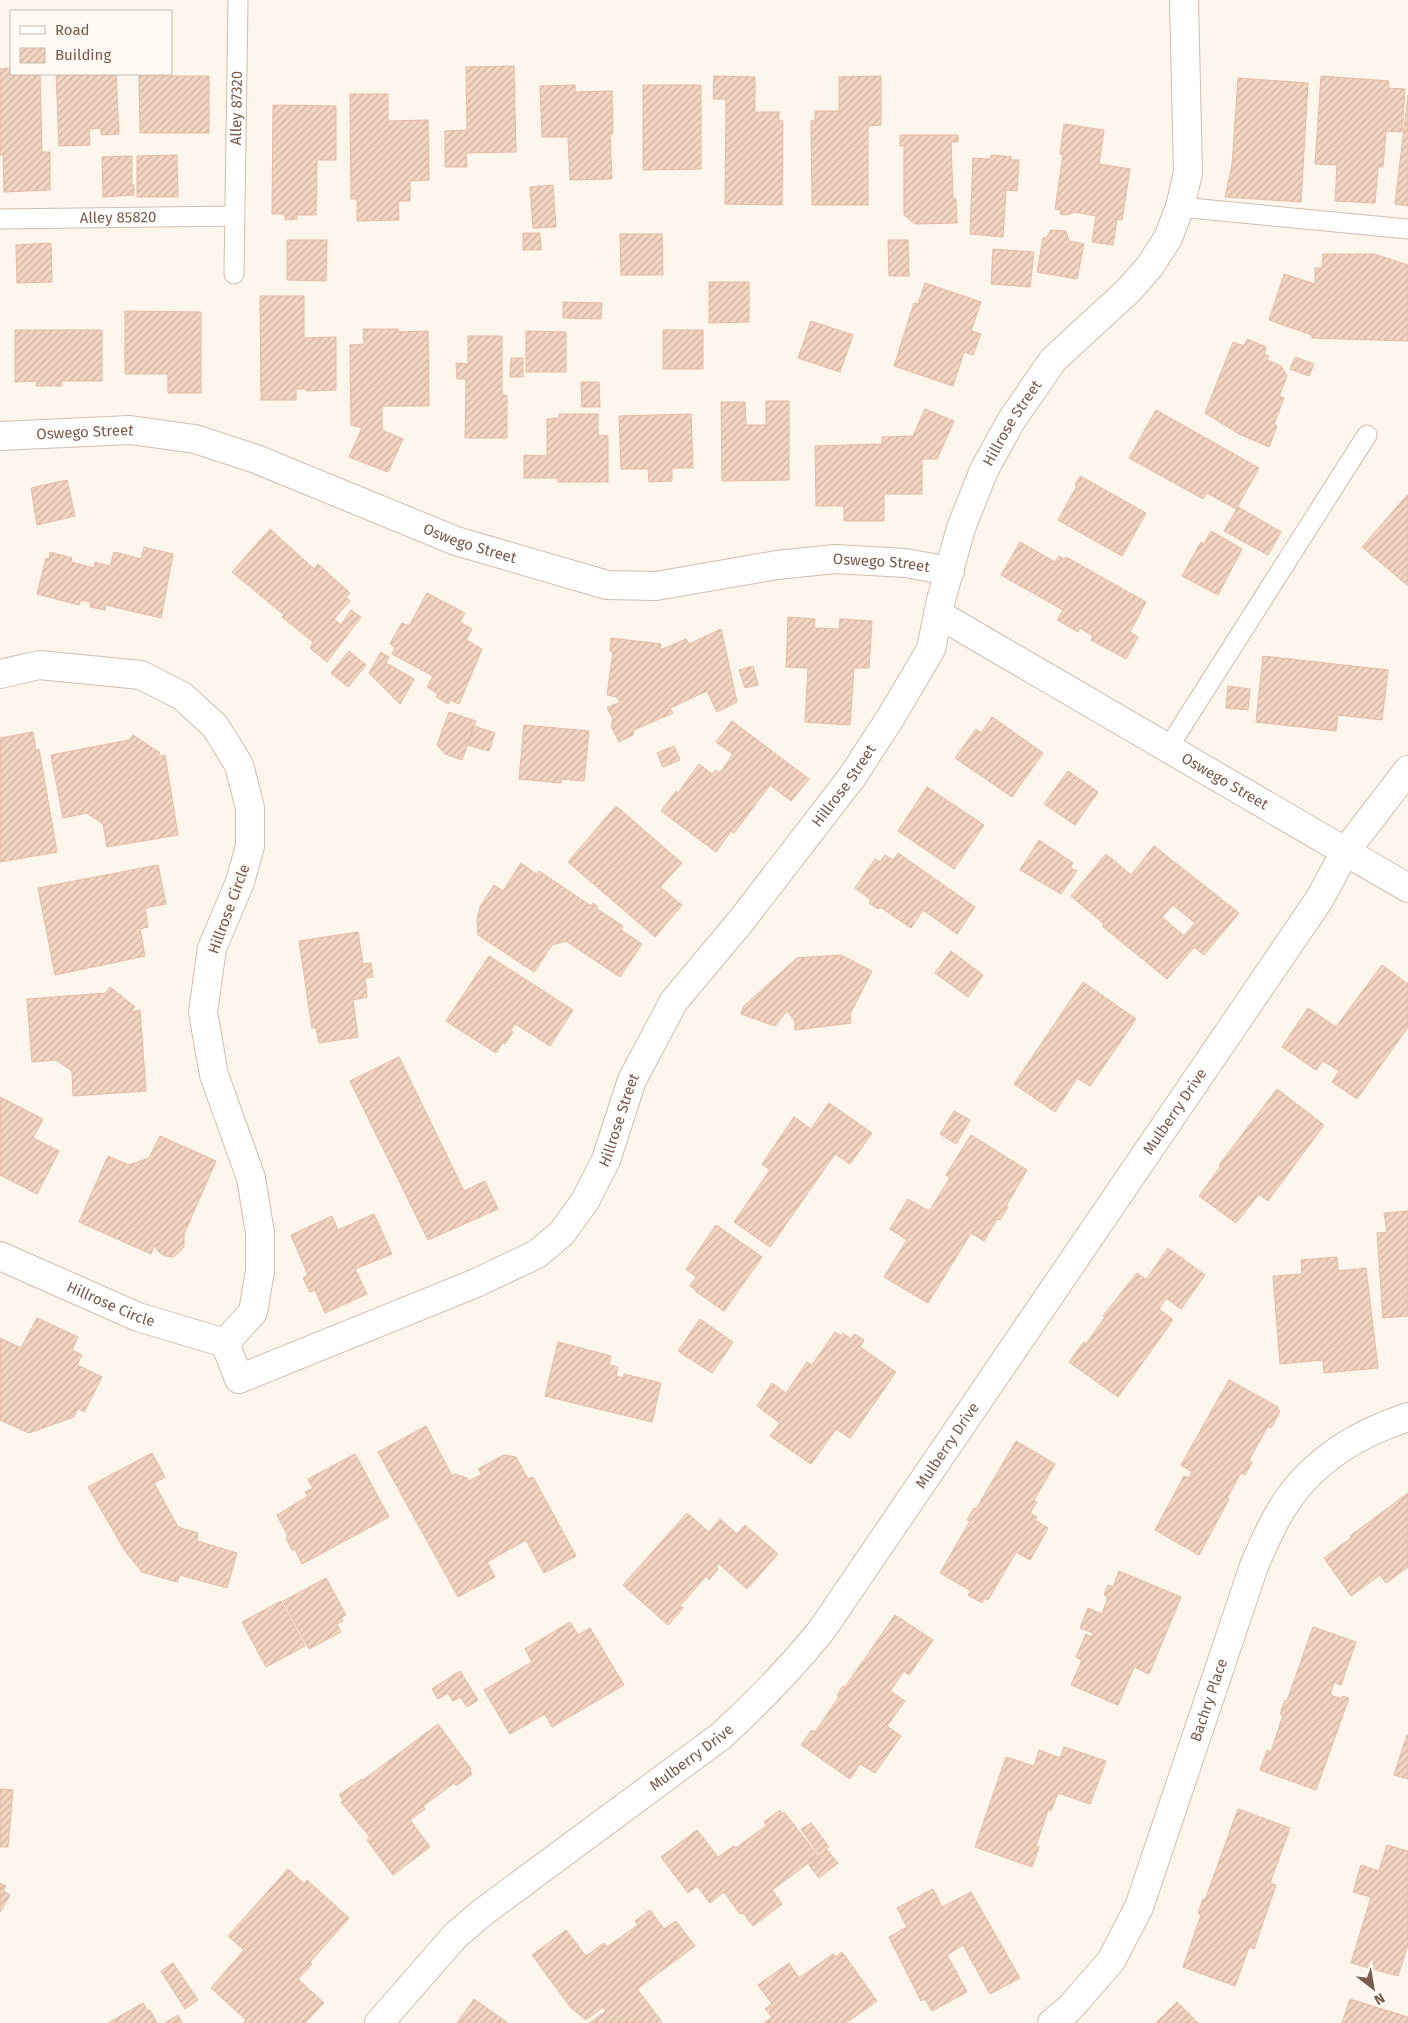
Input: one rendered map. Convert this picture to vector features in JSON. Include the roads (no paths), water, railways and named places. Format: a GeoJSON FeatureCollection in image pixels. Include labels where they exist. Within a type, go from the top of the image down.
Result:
{"type":"FeatureCollection","features":[{"type":"Feature","properties":{"kind":"street","name":"Hillrose Street"},"geometry":{"type":"LineString","coordinates":[[225,1343],[239,1379],[476,1284],[537,1254],[562,1233],[585,1201],[606,1160],[632,1080],[674,1001],[771,882],[852,777],[891,717],[931,649],[938,614],[961,528],[984,470],[1011,421],[1053,360],[1128,291],[1150,266],[1168,238],[1180,207],[1188,174],[1184,0]]}},
{"type":"Feature","properties":{"kind":"street","name":"Oswego Street"},"geometry":{"type":"LineString","coordinates":[[0,436],[130,430],[194,439],[256,459],[456,541],[607,585],[656,586],[777,565],[835,559],[905,563],[950,571]]}},
{"type":"Feature","properties":{"kind":"street","name":"Oswego Street"},"geometry":{"type":"LineString","coordinates":[[938,614],[1408,888]]}},
{"type":"Feature","properties":{"kind":"street","name":"Hillrose Circle"},"geometry":{"type":"LineString","coordinates":[[0,674],[38,665],[141,675],[182,696],[215,726],[239,765],[250,808],[250,846],[240,882],[212,948],[203,1012],[214,1075],[251,1178],[260,1232],[260,1271],[253,1312],[225,1343],[138,1317],[0,1256]]}},
{"type":"Feature","properties":{"kind":"street","name":"Mulberry Drive"},"geometry":{"type":"LineString","coordinates":[[379,2023],[455,1936],[484,1912],[721,1736],[771,1689],[803,1654],[832,1615],[1319,900],[1345,852],[1408,770]]}},
{"type":"Feature","properties":{"kind":"street","name":"Bachry Place"},"geometry":{"type":"LineString","coordinates":[[1052,2023],[1070,2008],[1111,1962],[1139,1907],[1254,1566],[1270,1531],[1290,1497],[1316,1468],[1346,1444],[1382,1426],[1408,1417]]}},
{"type":"Feature","properties":{"kind":"lane","name":"Alley 87320"},"geometry":{"type":"LineString","coordinates":[[234,274],[238,0]]}},
{"type":"Feature","properties":{"kind":"lane"},"geometry":{"type":"LineString","coordinates":[[1180,207],[1408,229]]}},
{"type":"Feature","properties":{"kind":"lane","name":"Alley 85820"},"geometry":{"type":"LineString","coordinates":[[0,219],[234,216]]}},
{"type":"Feature","properties":{"kind":"lane"},"geometry":{"type":"LineString","coordinates":[[1168,748],[1367,435]]}}]}
